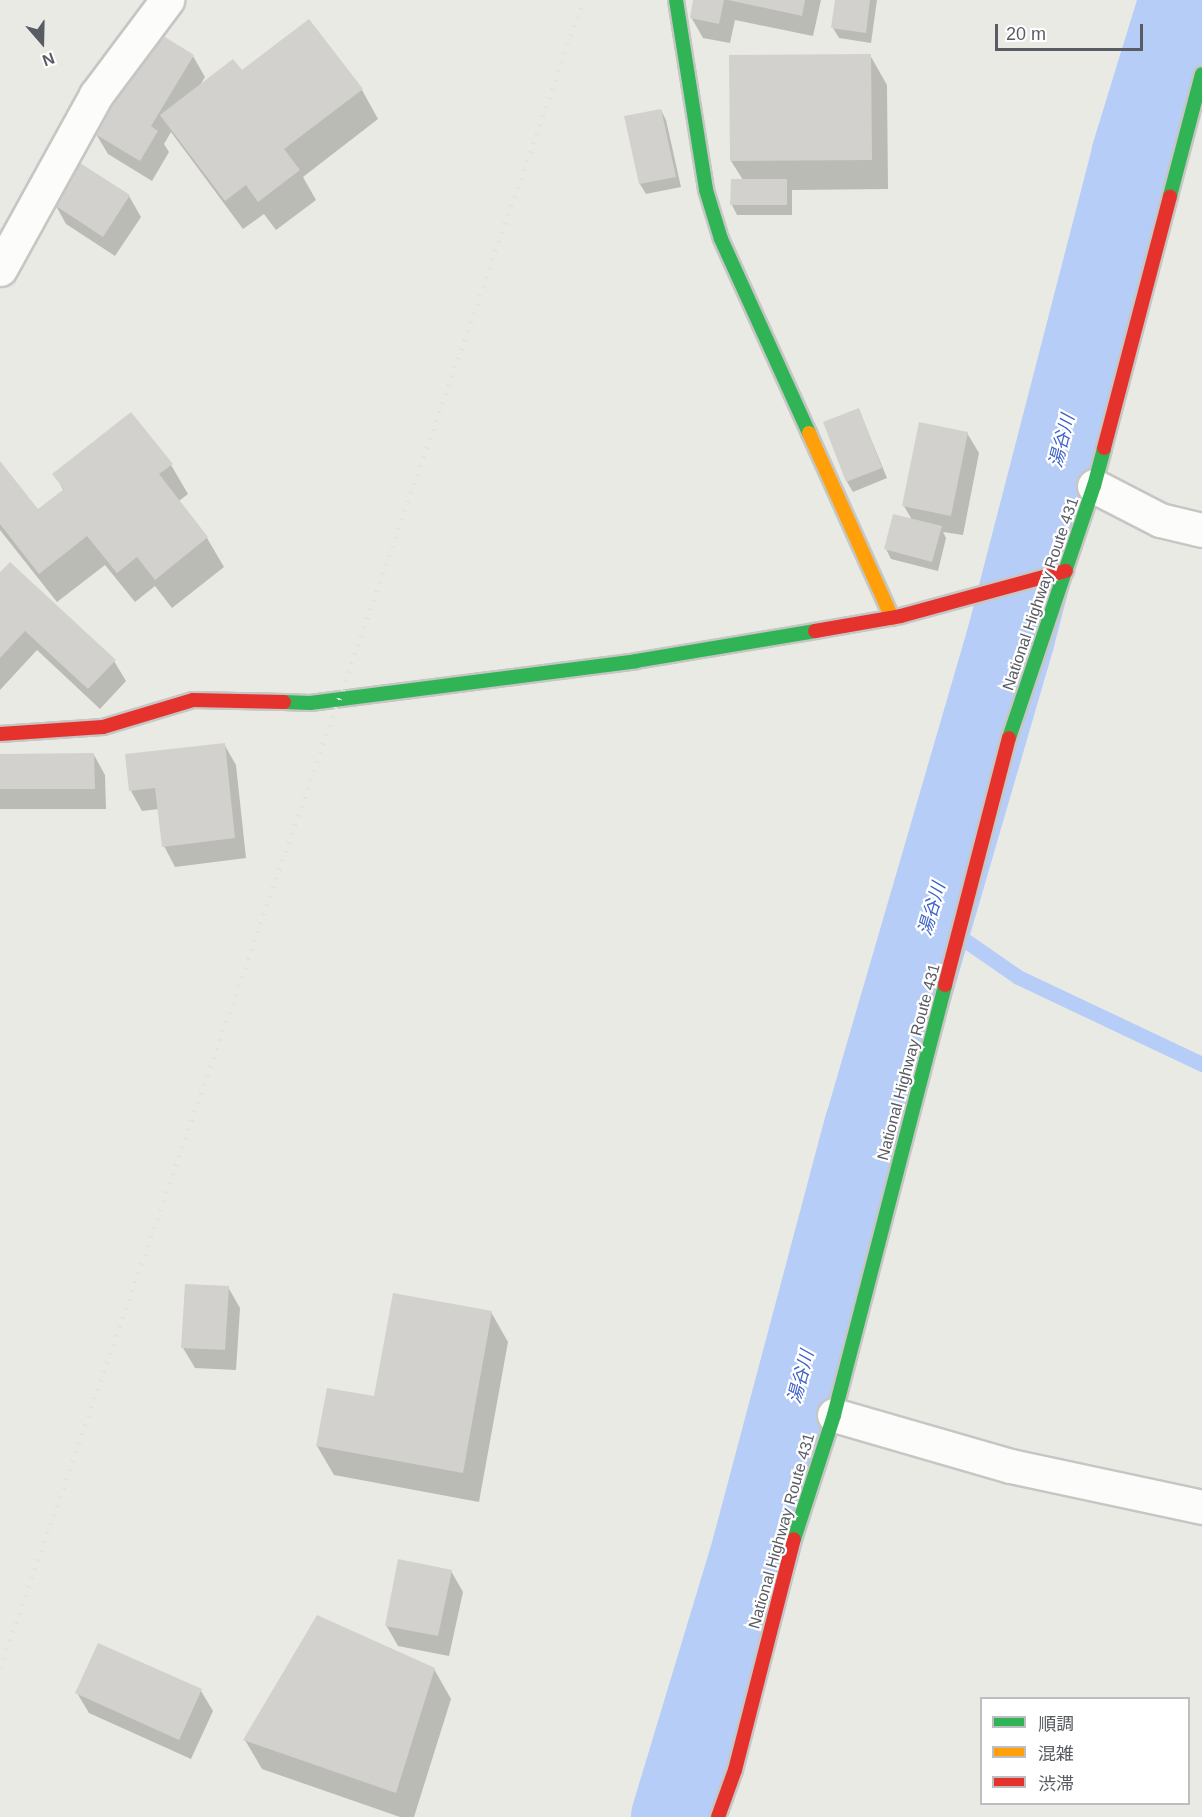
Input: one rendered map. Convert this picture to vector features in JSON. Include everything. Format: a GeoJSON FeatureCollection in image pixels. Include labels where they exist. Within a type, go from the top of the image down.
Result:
{"type":"FeatureCollection","features":[{"type":"Feature","properties":{"kind":"main road"},"geometry":{"type":"LineString","coordinates":[[676,0],[706,190],[721,239],[892,618]]}},
{"type":"Feature","properties":{"kind":"main road","name":"National Highway Route 431"},"geometry":{"type":"LineString","coordinates":[[718,1817],[735,1770],[789,1554],[834,1415],[1006,748],[1094,486],[1202,74]]}},
{"type":"Feature","properties":{"kind":"main road"},"geometry":{"type":"LineString","coordinates":[[0,734],[103,727],[193,700],[310,703],[636,661],[892,618],[1066,571]]}},
{"type":"Feature","properties":{"kind":"street"},"geometry":{"type":"LineString","coordinates":[[0,269],[96,95],[167,0]]}},
{"type":"Feature","properties":{"kind":"street"},"geometry":{"type":"LineString","coordinates":[[1094,486],[1160,520],[1202,530]]}},
{"type":"Feature","properties":{"kind":"street"},"geometry":{"type":"LineString","coordinates":[[834,1415],[1011,1466],[1202,1507]]}},
{"type":"Feature","properties":{"kind":"building"},"geometry":{"type":"Polygon","coordinates":[[[693,0],[724,0],[719,24],[690,18],[693,0]]]}},
{"type":"Feature","properties":{"kind":"building"},"geometry":{"type":"Polygon","coordinates":[[[728,0],[805,0],[802,16],[728,0]]]}},
{"type":"Feature","properties":{"kind":"building"},"geometry":{"type":"Polygon","coordinates":[[[835,0],[870,0],[866,33],[831,28],[835,0]]]}},
{"type":"Feature","properties":{"kind":"building"},"geometry":{"type":"Polygon","coordinates":[[[309,19],[363,89],[284,149],[300,170],[258,202],[246,185],[225,201],[160,115],[233,59],[242,70],[309,19]]]}},
{"type":"Feature","properties":{"kind":"building"},"geometry":{"type":"Polygon","coordinates":[[[157,32],[194,55],[151,126],[158,131],[140,161],[95,134],[157,32]]]}},
{"type":"Feature","properties":{"kind":"building"},"geometry":{"type":"Polygon","coordinates":[[[871,54],[872,160],[730,161],[729,55],[871,54]]]}},
{"type":"Feature","properties":{"kind":"building"},"geometry":{"type":"Polygon","coordinates":[[[661,109],[676,177],[639,184],[624,116],[661,109]]]}},
{"type":"Feature","properties":{"kind":"building"},"geometry":{"type":"Polygon","coordinates":[[[80,163],[130,195],[103,237],[53,204],[80,163]]]}},
{"type":"Feature","properties":{"kind":"building"},"geometry":{"type":"Polygon","coordinates":[[[731,179],[787,179],[787,205],[730,205],[731,179]]]}},
{"type":"Feature","properties":{"kind":"building"},"geometry":{"type":"Polygon","coordinates":[[[859,408],[882,468],[846,482],[823,422],[859,408]]]}},
{"type":"Feature","properties":{"kind":"building"},"geometry":{"type":"Polygon","coordinates":[[[131,412],[173,464],[159,474],[208,537],[155,580],[137,557],[117,573],[87,536],[39,574],[0,524],[0,461],[38,509],[64,489],[52,474],[131,412]]]}},
{"type":"Feature","properties":{"kind":"building"},"geometry":{"type":"Polygon","coordinates":[[[919,422],[968,432],[951,516],[902,506],[919,422]]]}},
{"type":"Feature","properties":{"kind":"building"},"geometry":{"type":"Polygon","coordinates":[[[893,514],[942,526],[932,562],[884,549],[893,514]]]}},
{"type":"Feature","properties":{"kind":"building"},"geometry":{"type":"Polygon","coordinates":[[[10,562],[116,660],[88,689],[25,631],[0,658],[0,572],[10,562]]]}},
{"type":"Feature","properties":{"kind":"building"},"geometry":{"type":"Polygon","coordinates":[[[225,743],[235,838],[162,847],[155,788],[129,791],[125,754],[225,743]]]}},
{"type":"Feature","properties":{"kind":"building"},"geometry":{"type":"Polygon","coordinates":[[[94,753],[95,789],[0,789],[0,754],[94,753]]]}},
{"type":"Feature","properties":{"kind":"building"},"geometry":{"type":"Polygon","coordinates":[[[185,1284],[229,1286],[225,1350],[181,1348],[185,1284]]]}},
{"type":"Feature","properties":{"kind":"building"},"geometry":{"type":"Polygon","coordinates":[[[393,1293],[492,1311],[463,1473],[316,1446],[327,1388],[374,1396],[393,1293]]]}},
{"type":"Feature","properties":{"kind":"building"},"geometry":{"type":"Polygon","coordinates":[[[398,1559],[452,1570],[438,1636],[385,1626],[398,1559]]]}},
{"type":"Feature","properties":{"kind":"building"},"geometry":{"type":"Polygon","coordinates":[[[317,1615],[435,1668],[396,1793],[243,1740],[317,1615]]]}},
{"type":"Feature","properties":{"kind":"building"},"geometry":{"type":"Polygon","coordinates":[[[98,1643],[202,1689],[179,1740],[75,1693],[98,1643]]]}},
{"type":"Feature","properties":{"kind":"waterway","name":"湯谷川"},"geometry":{"type":"LineString","coordinates":[[675,1817],[756,1548],[868,1128],[1011,637],[1135,156],[1183,0]]}},
{"type":"Feature","properties":{"kind":"waterway"},"geometry":{"type":"LineString","coordinates":[[930,916],[1018,977],[1202,1064]]}},
{"type":"Feature","properties":{"kind":"railway"},"geometry":{"type":"LineString","coordinates":[[0,1668],[583,0]]}},
{"type":"Feature","properties":{"kind":"traffic: fast"},"geometry":{"type":"LineString","coordinates":[[676,0],[706,190],[721,239],[809,433]]}},
{"type":"Feature","properties":{"kind":"traffic: fast"},"geometry":{"type":"LineString","coordinates":[[1170,196],[1202,74]]}},
{"type":"Feature","properties":{"kind":"traffic: fast"},"geometry":{"type":"LineString","coordinates":[[1009,738],[1094,486],[1104,448]]}},
{"type":"Feature","properties":{"kind":"traffic: fast"},"geometry":{"type":"LineString","coordinates":[[284,702],[310,703],[636,661],[815,631]]}},
{"type":"Feature","properties":{"kind":"traffic: fast"},"geometry":{"type":"LineString","coordinates":[[794,1539],[834,1415],[945,985]]}},
{"type":"Feature","properties":{"kind":"traffic: slow"},"geometry":{"type":"LineString","coordinates":[[809,433],[892,618]]}},
{"type":"Feature","properties":{"kind":"traffic: jam"},"geometry":{"type":"LineString","coordinates":[[1104,448],[1170,196]]}},
{"type":"Feature","properties":{"kind":"traffic: jam"},"geometry":{"type":"LineString","coordinates":[[815,631],[901,616],[1066,571]]}},
{"type":"Feature","properties":{"kind":"traffic: jam"},"geometry":{"type":"LineString","coordinates":[[0,734],[103,727],[193,700],[284,702]]}},
{"type":"Feature","properties":{"kind":"traffic: jam"},"geometry":{"type":"LineString","coordinates":[[945,985],[1009,738]]}},
{"type":"Feature","properties":{"kind":"traffic: jam"},"geometry":{"type":"LineString","coordinates":[[718,1817],[735,1770],[794,1539]]}}]}
